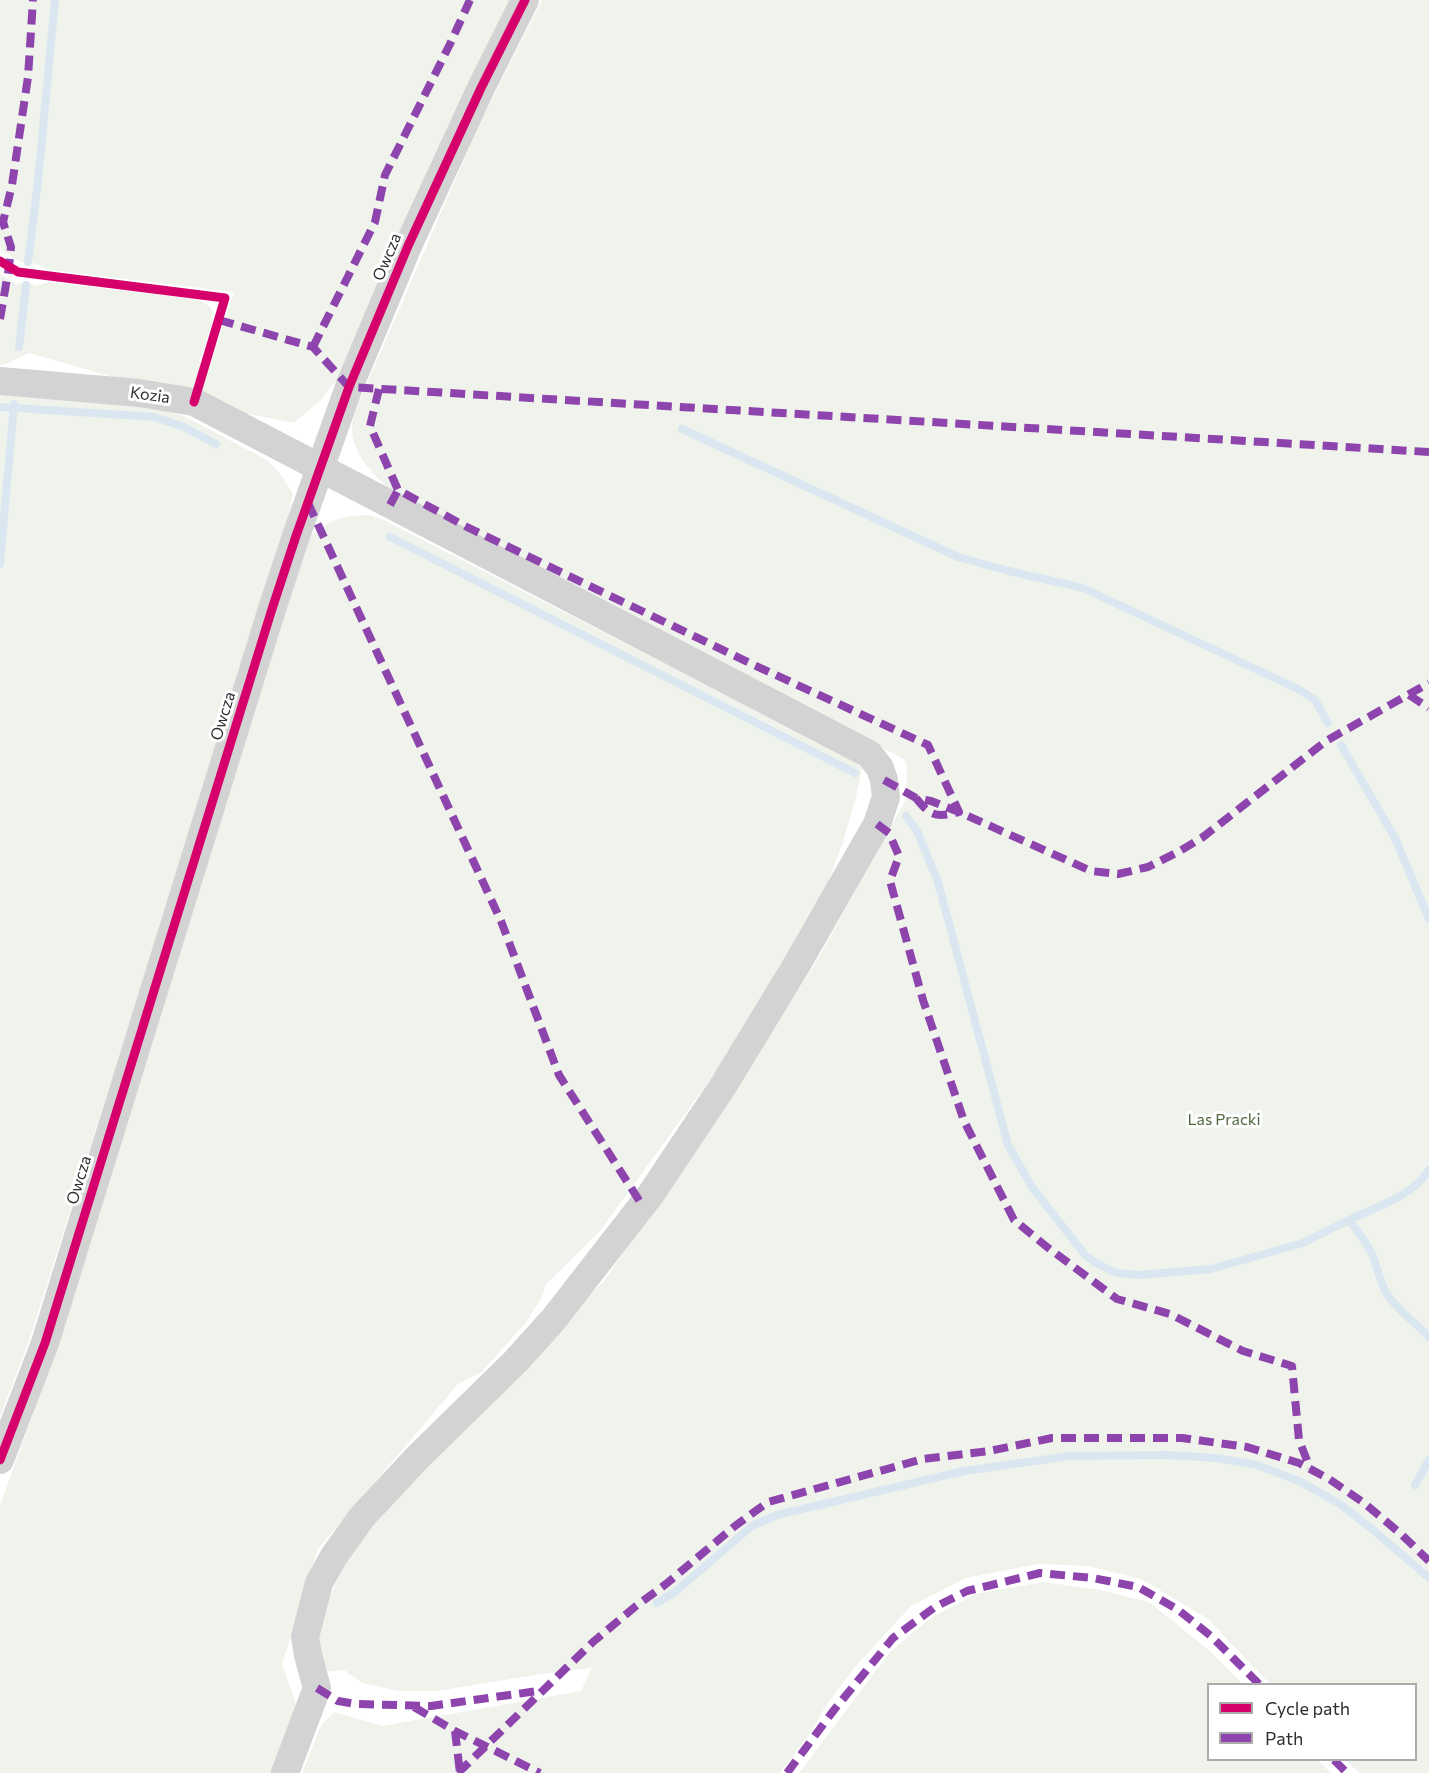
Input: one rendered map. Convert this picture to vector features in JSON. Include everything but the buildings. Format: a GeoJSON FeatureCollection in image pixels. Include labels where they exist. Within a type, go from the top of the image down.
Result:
{"type":"FeatureCollection","features":[{"type":"Feature","properties":{"kind":"street","name":"Owcza"},"geometry":{"type":"LineString","coordinates":[[0,1460],[45,1343],[272,609],[349,387],[408,246],[481,88],[525,0]]}},
{"type":"Feature","properties":{"kind":"street","name":"Kozia"},"geometry":{"type":"LineString","coordinates":[[0,381],[139,393],[194,402],[869,754],[880,768],[884,780],[886,797],[877,824],[796,966],[723,1086],[651,1194],[553,1320],[516,1361],[385,1492],[362,1517],[334,1556],[319,1583],[305,1637],[317,1688],[285,1773]]}},
{"type":"Feature","properties":{"kind":"green space"},"geometry":{"type":"Polygon","coordinates":[[[0,0],[511,0],[340,375],[320,401],[294,423],[224,409],[29,353],[0,365],[0,274],[16,284],[34,284],[35,286],[49,282],[196,299],[212,310],[211,329],[199,362],[210,366],[234,292],[50,270],[37,264],[20,262],[0,249],[0,0]]]}},
{"type":"Feature","properties":{"kind":"green space","name":"Las Pracki"},"geometry":{"type":"Polygon","coordinates":[[[542,0],[1429,0],[1429,1773],[1359,1773],[1347,1761],[1417,1761],[1417,1683],[1269,1683],[1208,1619],[1141,1579],[1088,1566],[1038,1564],[966,1578],[911,1606],[854,1668],[825,1707],[812,1731],[780,1773],[302,1773],[321,1725],[334,1712],[382,1726],[581,1691],[592,1668],[436,1691],[399,1691],[362,1683],[344,1670],[324,1672],[310,1640],[351,1550],[421,1461],[605,1280],[815,964],[906,799],[907,765],[904,759],[402,501],[376,477],[361,458],[353,437],[354,416],[478,127],[542,0]]]}},
{"type":"Feature","properties":{"kind":"green space"},"geometry":{"type":"Polygon","coordinates":[[[0,395],[140,403],[184,416],[267,460],[281,475],[293,494],[286,526],[30,1338],[0,1417],[0,395]]]}},
{"type":"Feature","properties":{"kind":"green space"},"geometry":{"type":"Polygon","coordinates":[[[369,515],[384,520],[850,758],[862,768],[843,842],[826,888],[738,1041],[600,1231],[545,1285],[543,1295],[527,1321],[482,1372],[458,1384],[318,1549],[282,1664],[298,1710],[275,1773],[0,1773],[0,1506],[91,1242],[309,536],[337,520],[350,516],[369,515]]]}},
{"type":"Feature","properties":{"kind":"green space"},"geometry":{"type":"Polygon","coordinates":[[[1044,1582],[1100,1590],[1149,1602],[1210,1651],[1242,1683],[1207,1683],[1207,1761],[1319,1761],[1331,1773],[799,1773],[891,1651],[932,1617],[975,1594],[1044,1582]]]}},
{"type":"Feature","properties":{"kind":"waterway"},"geometry":{"type":"LineString","coordinates":[[28,262],[55,0]]}},
{"type":"Feature","properties":{"kind":"waterway"},"geometry":{"type":"LineString","coordinates":[[19,347],[26,285]]}},
{"type":"Feature","properties":{"kind":"waterway"},"geometry":{"type":"LineString","coordinates":[[0,564],[14,404]]}},
{"type":"Feature","properties":{"kind":"waterway"},"geometry":{"type":"LineString","coordinates":[[0,407],[154,417],[184,427],[216,444]]}},
{"type":"Feature","properties":{"kind":"waterway"},"geometry":{"type":"LineString","coordinates":[[682,429],[958,557],[1083,588],[1298,689],[1315,700],[1328,723]]}},
{"type":"Feature","properties":{"kind":"waterway"},"geometry":{"type":"LineString","coordinates":[[390,537],[855,773]]}},
{"type":"Feature","properties":{"kind":"waterway"},"geometry":{"type":"LineString","coordinates":[[1341,745],[1395,838],[1429,919]]}},
{"type":"Feature","properties":{"kind":"waterway"},"geometry":{"type":"LineString","coordinates":[[906,816],[917,831],[938,882],[1008,1145],[1032,1187],[1085,1255],[1116,1273],[1139,1275],[1211,1269],[1303,1243],[1349,1220],[1372,1254],[1382,1284],[1391,1300],[1429,1337]]}},
{"type":"Feature","properties":{"kind":"waterway"},"geometry":{"type":"LineString","coordinates":[[1349,1220],[1404,1194],[1414,1187],[1429,1170]]}},
{"type":"Feature","properties":{"kind":"waterway"},"geometry":{"type":"LineString","coordinates":[[657,1603],[676,1591],[752,1526],[777,1515],[964,1471],[1070,1456],[1167,1455],[1216,1458],[1257,1465],[1301,1482],[1340,1504],[1429,1578]]}},
{"type":"Feature","properties":{"kind":"waterway"},"geometry":{"type":"LineString","coordinates":[[1415,1485],[1429,1460]]}},
{"type":"Feature","properties":{"kind":"marked path"},"geometry":{"type":"LineString","coordinates":[[0,319],[11,247],[3,222],[12,185],[28,77],[33,0]]}},
{"type":"Feature","properties":{"kind":"marked path"},"geometry":{"type":"LineString","coordinates":[[313,347],[375,222],[385,175],[470,0]]}},
{"type":"Feature","properties":{"kind":"marked path"},"geometry":{"type":"LineString","coordinates":[[219,320],[313,347],[349,387],[1429,452]]}},
{"type":"Feature","properties":{"kind":"marked path"},"geometry":{"type":"LineString","coordinates":[[379,389],[370,426],[398,490],[467,527],[754,665],[928,745],[959,812],[945,815],[934,814],[925,809],[916,798]]}},
{"type":"Feature","properties":{"kind":"marked path"},"geometry":{"type":"LineString","coordinates":[[390,505],[398,490]]}},
{"type":"Feature","properties":{"kind":"marked path"},"geometry":{"type":"LineString","coordinates":[[308,503],[501,921],[559,1075],[642,1205]]}},
{"type":"Feature","properties":{"kind":"marked path"},"geometry":{"type":"LineString","coordinates":[[884,780],[916,798],[959,812],[1091,871],[1118,874],[1148,867],[1203,837],[1326,741],[1429,683]]}},
{"type":"Feature","properties":{"kind":"marked path"},"geometry":{"type":"LineString","coordinates":[[1409,695],[1429,708]]}},
{"type":"Feature","properties":{"kind":"marked path"},"geometry":{"type":"LineString","coordinates":[[877,824],[889,833],[899,856],[890,881],[923,1000],[964,1121],[1014,1220],[1117,1299],[1170,1314],[1243,1351],[1292,1366],[1299,1440],[1310,1468]]}},
{"type":"Feature","properties":{"kind":"marked path"},"geometry":{"type":"LineString","coordinates":[[458,1773],[593,1642],[735,1526],[768,1502],[923,1459],[989,1451],[1052,1438],[1182,1438],[1247,1447],[1299,1463],[1329,1479],[1364,1503],[1429,1561]]}},
{"type":"Feature","properties":{"kind":"marked path"},"geometry":{"type":"LineString","coordinates":[[787,1773],[834,1710],[893,1638],[935,1607],[967,1591],[1040,1573],[1093,1578],[1138,1587],[1177,1609],[1211,1636],[1258,1683]]}},
{"type":"Feature","properties":{"kind":"marked path"},"geometry":{"type":"LineString","coordinates":[[317,1688],[338,1701],[356,1704],[431,1706],[545,1690]]}},
{"type":"Feature","properties":{"kind":"marked path"},"geometry":{"type":"LineString","coordinates":[[414,1707],[455,1731],[540,1773]]}},
{"type":"Feature","properties":{"kind":"marked path"},"geometry":{"type":"LineString","coordinates":[[455,1731],[460,1773]]}},
{"type":"Feature","properties":{"kind":"marked path"},"geometry":{"type":"LineString","coordinates":[[1335,1761],[1347,1773]]}},
{"type":"Feature","properties":{"kind":"cycle path"},"geometry":{"type":"LineString","coordinates":[[0,1460],[45,1343],[272,609],[349,387],[408,246],[481,88],[525,0]]}},
{"type":"Feature","properties":{"kind":"cycle path"},"geometry":{"type":"LineString","coordinates":[[0,261],[18,272],[225,298],[194,402]]}}]}
